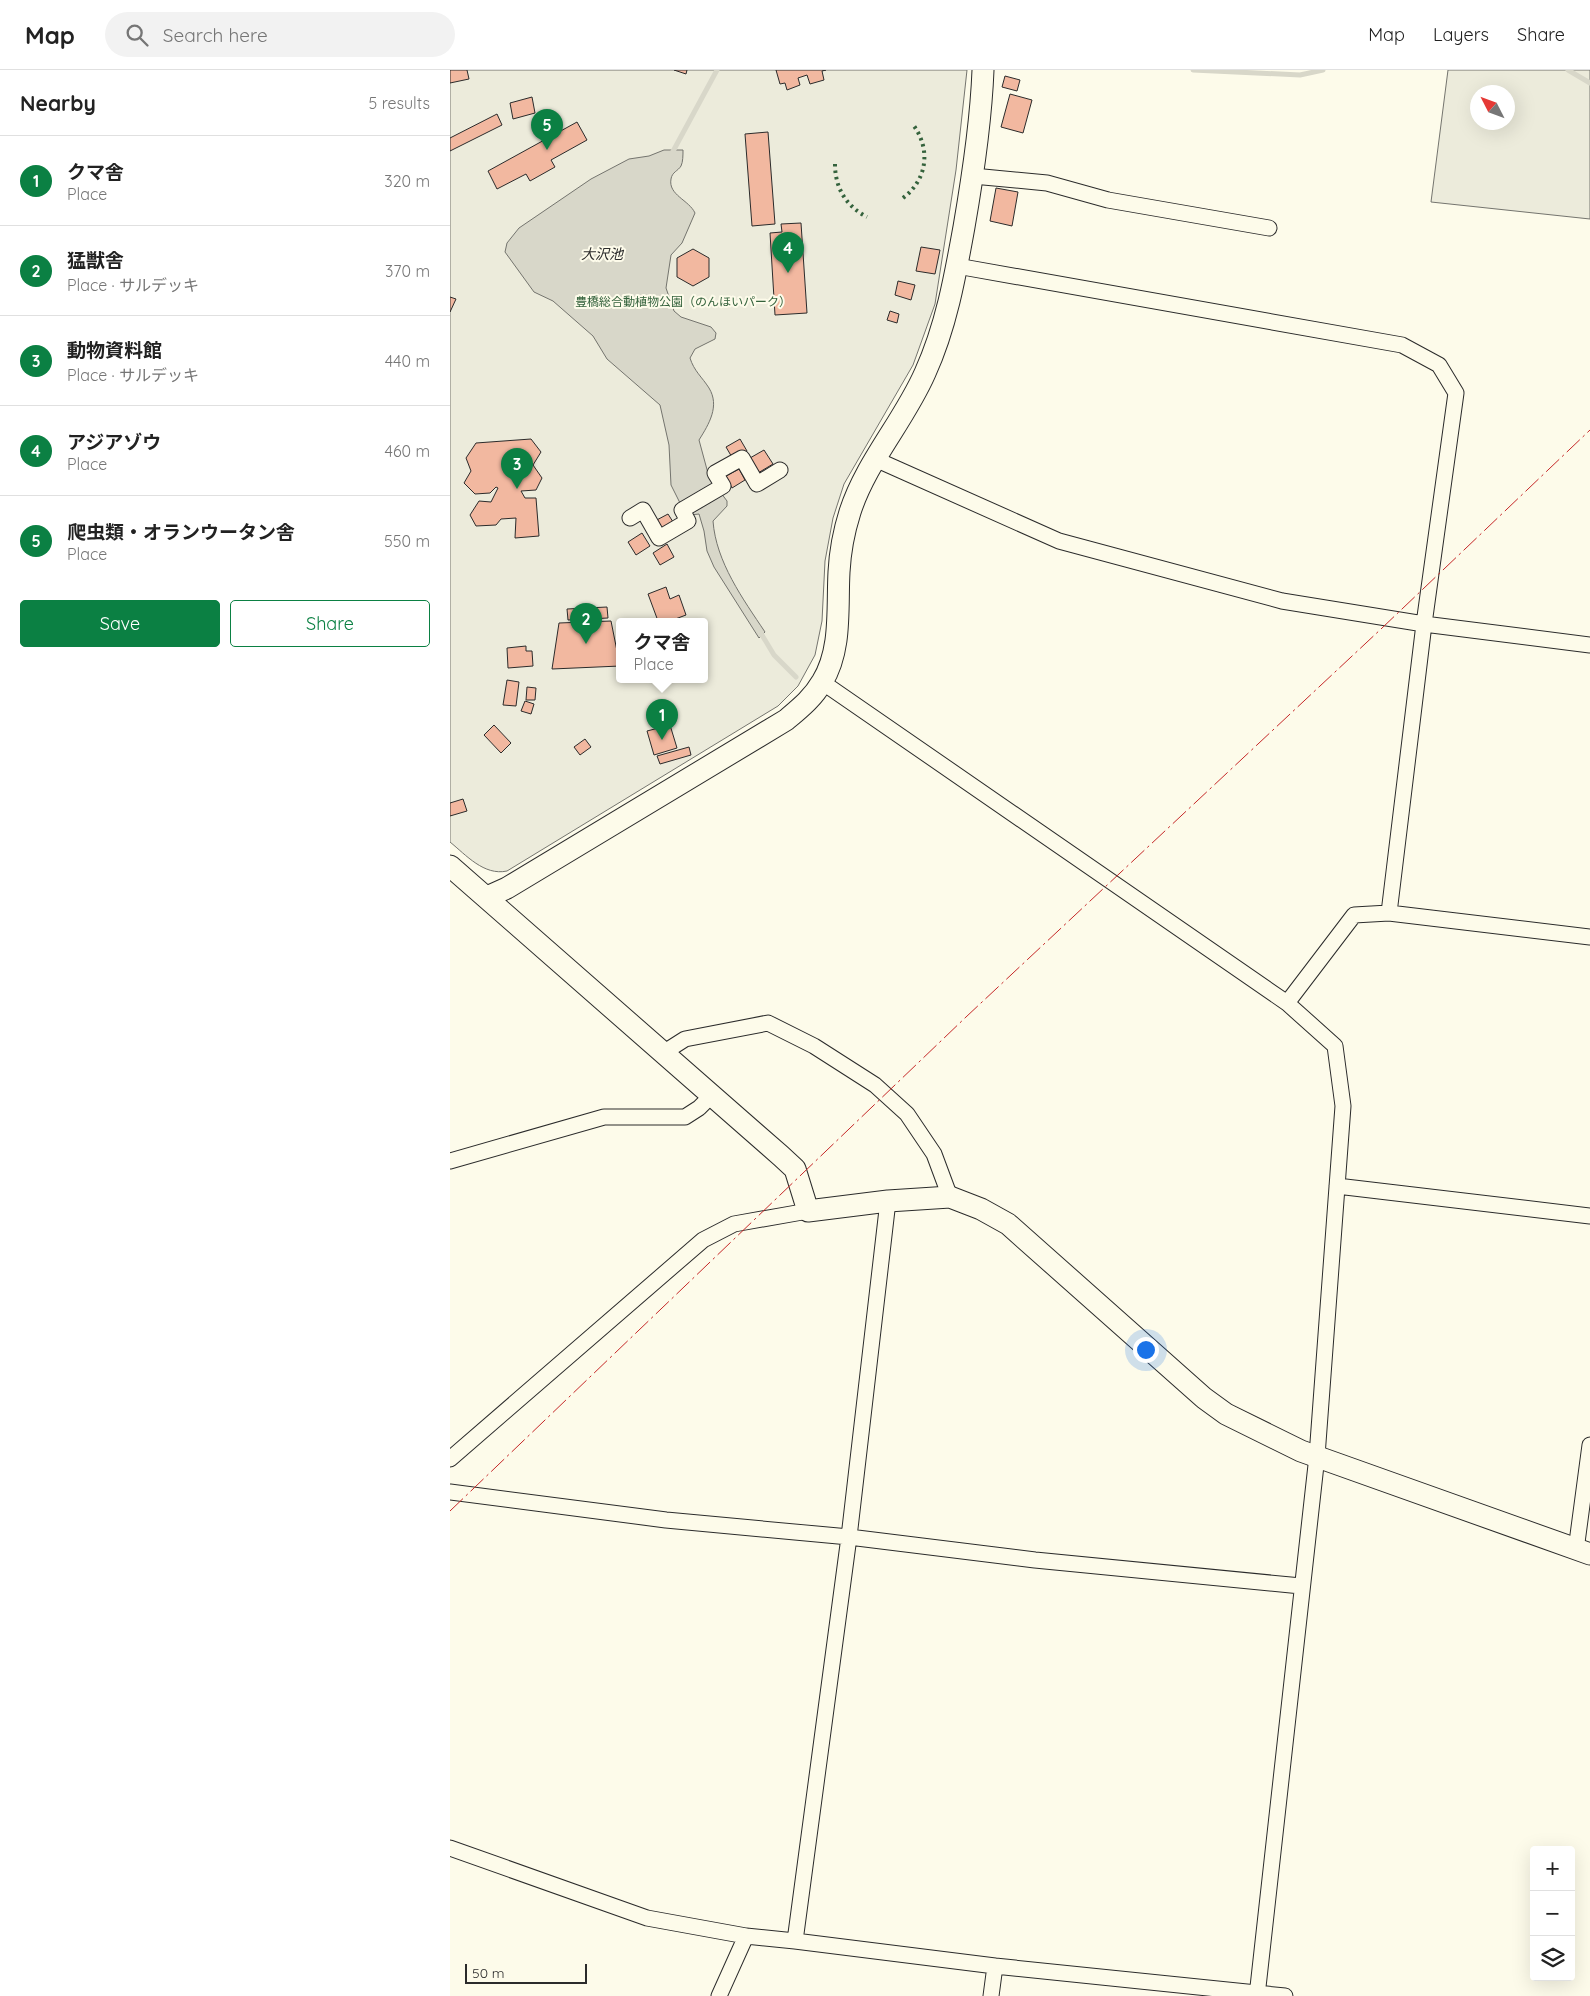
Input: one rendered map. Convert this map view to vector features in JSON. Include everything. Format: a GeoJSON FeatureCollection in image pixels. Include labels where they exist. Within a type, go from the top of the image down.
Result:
{"type":"FeatureCollection","features":[{"type":"Feature","properties":{"kind":"street"},"geometry":{"type":"LineString","coordinates":[[487,897],[507,888],[778,725],[802,707],[822,682],[831,664],[836,643],[839,569],[844,534],[859,489],[875,459],[898,424],[925,373],[945,316],[957,266],[973,176],[981,114],[983,70]]}},
{"type":"Feature","properties":{"kind":"street"},"geometry":{"type":"LineString","coordinates":[[973,176],[1047,183],[1108,200],[1269,228]]}},
{"type":"Feature","properties":{"kind":"street"},"geometry":{"type":"LineString","coordinates":[[957,266],[1402,345],[1439,365],[1456,394],[1424,624],[1389,914]]}},
{"type":"Feature","properties":{"kind":"street"},"geometry":{"type":"LineString","coordinates":[[630,518],[644,510],[659,538],[688,521],[682,510],[723,486],[715,473],[742,458],[757,484],[780,470]]}},
{"type":"Feature","properties":{"kind":"street"},"geometry":{"type":"LineString","coordinates":[[875,459],[1059,541],[1282,601],[1424,624],[1590,645]]}},
{"type":"Feature","properties":{"kind":"street"},"geometry":{"type":"LineString","coordinates":[[822,682],[1287,1003],[1335,1046],[1343,1106],[1317,1456],[1257,1994]]}},
{"type":"Feature","properties":{"kind":"street"},"geometry":{"type":"LineString","coordinates":[[450,866],[795,1169],[808,1211]]}},
{"type":"Feature","properties":{"kind":"street"},"geometry":{"type":"LineString","coordinates":[[1287,1003],[1354,915],[1389,914],[1590,937]]}},
{"type":"Feature","properties":{"kind":"street"},"geometry":{"type":"LineString","coordinates":[[663,1053],[685,1039],[768,1023],[814,1046],[874,1085],[907,1114],[934,1154],[950,1197]]}},
{"type":"Feature","properties":{"kind":"street"},"geometry":{"type":"LineString","coordinates":[[450,1161],[604,1117],[685,1117],[699,1108],[712,1095]]}},
{"type":"Feature","properties":{"kind":"street"},"geometry":{"type":"LineString","coordinates":[[1337,1186],[1590,1216]]}},
{"type":"Feature","properties":{"kind":"street"},"geometry":{"type":"LineString","coordinates":[[450,1459],[703,1240],[734,1224],[808,1211],[888,1201],[950,1197],[981,1209],[1008,1224],[1204,1398],[1226,1414],[1301,1451],[1583,1552],[1590,1445]]}},
{"type":"Feature","properties":{"kind":"street"},"geometry":{"type":"LineString","coordinates":[[795,1941],[849,1537],[888,1201]]}},
{"type":"Feature","properties":{"kind":"street"},"geometry":{"type":"LineString","coordinates":[[450,1492],[666,1520],[849,1537],[1035,1560],[1301,1586]]}},
{"type":"Feature","properties":{"kind":"street"},"geometry":{"type":"LineString","coordinates":[[450,1848],[647,1918],[746,1936],[995,1966],[1285,1996]]}},
{"type":"Feature","properties":{"kind":"street"},"geometry":{"type":"LineString","coordinates":[[719,1996],[746,1936]]}},
{"type":"Feature","properties":{"kind":"street"},"geometry":{"type":"LineString","coordinates":[[991,1996],[995,1966]]}},
{"type":"Feature","properties":{"kind":"green space","name":"豊橋総合動植物公園（のんほいパーク）"},"geometry":{"type":"Polygon","coordinates":[[[450,70],[967,70],[956,170],[935,304],[913,365],[844,484],[833,518],[825,561],[822,621],[815,655],[798,686],[778,706],[507,871],[491,870],[469,858],[450,842],[450,70]]]}},
{"type":"Feature","properties":{"kind":"green space"},"geometry":{"type":"Polygon","coordinates":[[[1448,70],[1590,70],[1590,219],[1431,202],[1448,70]]]}},
{"type":"Feature","properties":{"kind":"water","name":"大沢池"},"geometry":{"type":"Polygon","coordinates":[[[664,150],[683,150],[682,164],[673,175],[671,185],[695,213],[682,243],[671,255],[666,288],[674,311],[681,317],[711,327],[716,333],[715,339],[695,349],[690,358],[709,388],[713,401],[712,415],[699,440],[709,477],[727,501],[727,506],[713,521],[719,551],[732,579],[765,632],[759,638],[714,567],[707,551],[699,514],[690,515],[681,505],[671,485],[669,445],[660,405],[607,359],[593,336],[553,301],[534,292],[505,252],[507,243],[519,228],[591,179],[629,159],[649,156],[664,150]]]}},
{"type":"Feature","properties":{"kind":"building"},"geometry":{"type":"Polygon","coordinates":[[[450,70],[467,70],[469,79],[450,83],[450,70]]]}},
{"type":"Feature","properties":{"kind":"building"},"geometry":{"type":"Polygon","coordinates":[[[674,70],[687,70],[686,74],[674,70]]]}},
{"type":"Feature","properties":{"kind":"building"},"geometry":{"type":"Polygon","coordinates":[[[776,70],[826,70],[822,71],[824,80],[810,84],[807,75],[798,78],[800,85],[787,90],[785,83],[780,84],[776,70]]]}},
{"type":"Feature","properties":{"kind":"building"},"geometry":{"type":"Polygon","coordinates":[[[1005,76],[1020,80],[1017,91],[1002,87],[1005,76]]]}},
{"type":"Feature","properties":{"kind":"building"},"geometry":{"type":"Polygon","coordinates":[[[1010,94],[1032,100],[1023,133],[1001,127],[1010,94]]]}},
{"type":"Feature","properties":{"kind":"building"},"geometry":{"type":"Polygon","coordinates":[[[532,97],[535,113],[513,119],[510,103],[532,97]]]}},
{"type":"Feature","properties":{"kind":"building"},"geometry":{"type":"Polygon","coordinates":[[[497,114],[502,125],[450,151],[450,138],[497,114]]]}},
{"type":"Feature","properties":{"kind":"building"},"geometry":{"type":"Polygon","coordinates":[[[577,122],[587,140],[551,160],[555,167],[530,181],[526,174],[497,189],[488,171],[577,122]]]}},
{"type":"Feature","properties":{"kind":"building"},"geometry":{"type":"Polygon","coordinates":[[[768,132],[775,224],[752,226],[745,134],[768,132]]]}},
{"type":"Feature","properties":{"kind":"building"},"geometry":{"type":"Polygon","coordinates":[[[996,188],[1018,192],[1012,226],[990,221],[996,188]]]}},
{"type":"Feature","properties":{"kind":"building"},"geometry":{"type":"Polygon","coordinates":[[[801,223],[807,313],[775,315],[770,233],[782,232],[781,224],[801,223]]]}},
{"type":"Feature","properties":{"kind":"building"},"geometry":{"type":"Polygon","coordinates":[[[921,247],[940,250],[935,274],[916,271],[921,247]]]}},
{"type":"Feature","properties":{"kind":"building"},"geometry":{"type":"Polygon","coordinates":[[[693,249],[709,258],[709,277],[693,286],[677,277],[677,258],[693,249]]]}},
{"type":"Feature","properties":{"kind":"building"},"geometry":{"type":"Polygon","coordinates":[[[898,281],[915,285],[911,300],[895,295],[898,281]]]}},
{"type":"Feature","properties":{"kind":"building"},"geometry":{"type":"Polygon","coordinates":[[[450,297],[456,299],[450,312],[450,297]]]}},
{"type":"Feature","properties":{"kind":"building"},"geometry":{"type":"Polygon","coordinates":[[[890,311],[899,314],[897,323],[887,320],[890,311]]]}},
{"type":"Feature","properties":{"kind":"building"},"geometry":{"type":"Polygon","coordinates":[[[531,439],[541,452],[533,465],[542,478],[536,490],[521,491],[525,498],[536,498],[539,536],[515,538],[516,518],[501,519],[496,525],[476,526],[470,515],[479,501],[491,502],[498,488],[496,487],[490,493],[475,494],[464,483],[471,471],[466,458],[476,443],[531,439]]]}},
{"type":"Feature","properties":{"kind":"building"},"geometry":{"type":"Polygon","coordinates":[[[740,439],[747,451],[733,459],[726,447],[740,439]]]}},
{"type":"Feature","properties":{"kind":"building"},"geometry":{"type":"Polygon","coordinates":[[[764,450],[773,464],[758,473],[750,458],[764,450]]]}},
{"type":"Feature","properties":{"kind":"building"},"geometry":{"type":"Polygon","coordinates":[[[739,469],[745,480],[732,488],[726,476],[739,469]]]}},
{"type":"Feature","properties":{"kind":"building"},"geometry":{"type":"Polygon","coordinates":[[[668,514],[675,525],[660,534],[653,522],[668,514]]]}},
{"type":"Feature","properties":{"kind":"building"},"geometry":{"type":"Polygon","coordinates":[[[642,533],[650,546],[636,555],[628,542],[642,533]]]}},
{"type":"Feature","properties":{"kind":"building"},"geometry":{"type":"Polygon","coordinates":[[[667,544],[674,557],[660,565],[653,553],[667,544]]]}},
{"type":"Feature","properties":{"kind":"building"},"geometry":{"type":"Polygon","coordinates":[[[666,587],[670,599],[679,595],[686,615],[678,618],[657,618],[648,594],[666,587]]]}},
{"type":"Feature","properties":{"kind":"building"},"geometry":{"type":"Polygon","coordinates":[[[607,607],[608,618],[568,620],[567,609],[607,607]]]}},
{"type":"Feature","properties":{"kind":"building"},"geometry":{"type":"Polygon","coordinates":[[[611,621],[616,646],[616,666],[552,669],[559,623],[611,621]]]}},
{"type":"Feature","properties":{"kind":"building"},"geometry":{"type":"Polygon","coordinates":[[[526,646],[526,651],[532,651],[533,666],[508,668],[507,648],[526,646]]]}},
{"type":"Feature","properties":{"kind":"building"},"geometry":{"type":"Polygon","coordinates":[[[507,680],[519,682],[516,706],[503,705],[507,680]]]}},
{"type":"Feature","properties":{"kind":"building"},"geometry":{"type":"Polygon","coordinates":[[[527,687],[536,688],[535,700],[526,700],[527,687]]]}},
{"type":"Feature","properties":{"kind":"building"},"geometry":{"type":"Polygon","coordinates":[[[525,701],[534,704],[531,714],[521,711],[525,701]]]}},
{"type":"Feature","properties":{"kind":"building"},"geometry":{"type":"Polygon","coordinates":[[[494,725],[511,743],[501,753],[484,735],[494,725]]]}},
{"type":"Feature","properties":{"kind":"building"},"geometry":{"type":"Polygon","coordinates":[[[670,725],[677,748],[654,755],[647,731],[670,725]]]}},
{"type":"Feature","properties":{"kind":"building"},"geometry":{"type":"Polygon","coordinates":[[[585,739],[591,747],[580,755],[574,747],[585,739]]]}},
{"type":"Feature","properties":{"kind":"building"},"geometry":{"type":"Polygon","coordinates":[[[689,747],[691,755],[660,764],[657,756],[689,747]]]}},
{"type":"Feature","properties":{"kind":"building"},"geometry":{"type":"Polygon","coordinates":[[[463,799],[467,811],[450,816],[450,803],[463,799]]]}},
{"type":"Feature","properties":{"kind":"waterway"},"geometry":{"type":"LineString","coordinates":[[671,155],[717,70]]}},
{"type":"Feature","properties":{"kind":"waterway"},"geometry":{"type":"LineString","coordinates":[[1193,70],[1300,75],[1323,70]]}},
{"type":"Feature","properties":{"kind":"waterway"},"geometry":{"type":"LineString","coordinates":[[1568,70],[1590,83]]}},
{"type":"Feature","properties":{"kind":"waterway"},"geometry":{"type":"LineString","coordinates":[[759,630],[774,655],[796,677]]}},
{"type":"Feature","properties":{"kind":"hedge"},"geometry":{"type":"LineString","coordinates":[[903,198],[917,183],[922,174],[924,164],[923,145],[914,126]]}},
{"type":"Feature","properties":{"kind":"hedge"},"geometry":{"type":"LineString","coordinates":[[835,164],[837,181],[843,195],[853,207],[867,217]]}},
{"type":"Feature","properties":{"kind":"power"},"geometry":{"type":"LineString","coordinates":[[450,1511],[966,1017],[1381,629],[1590,430]]}},
{"type":"Feature","properties":{"kind":"place","name":"爬虫類・オランウータン舎"},"geometry":{"type":"Point","coordinates":[547,150]}},
{"type":"Feature","properties":{"kind":"place","name":"アジアゾウ"},"geometry":{"type":"Point","coordinates":[788,273]}},
{"type":"Feature","properties":{"kind":"place","name":"動物資料館"},"geometry":{"type":"Point","coordinates":[517,489]}},
{"type":"Feature","properties":{"kind":"place","name":"猛獣舎"},"geometry":{"type":"Point","coordinates":[586,644]}},
{"type":"Feature","properties":{"kind":"place","name":"クマ舎"},"geometry":{"type":"Point","coordinates":[662,740]}}]}
